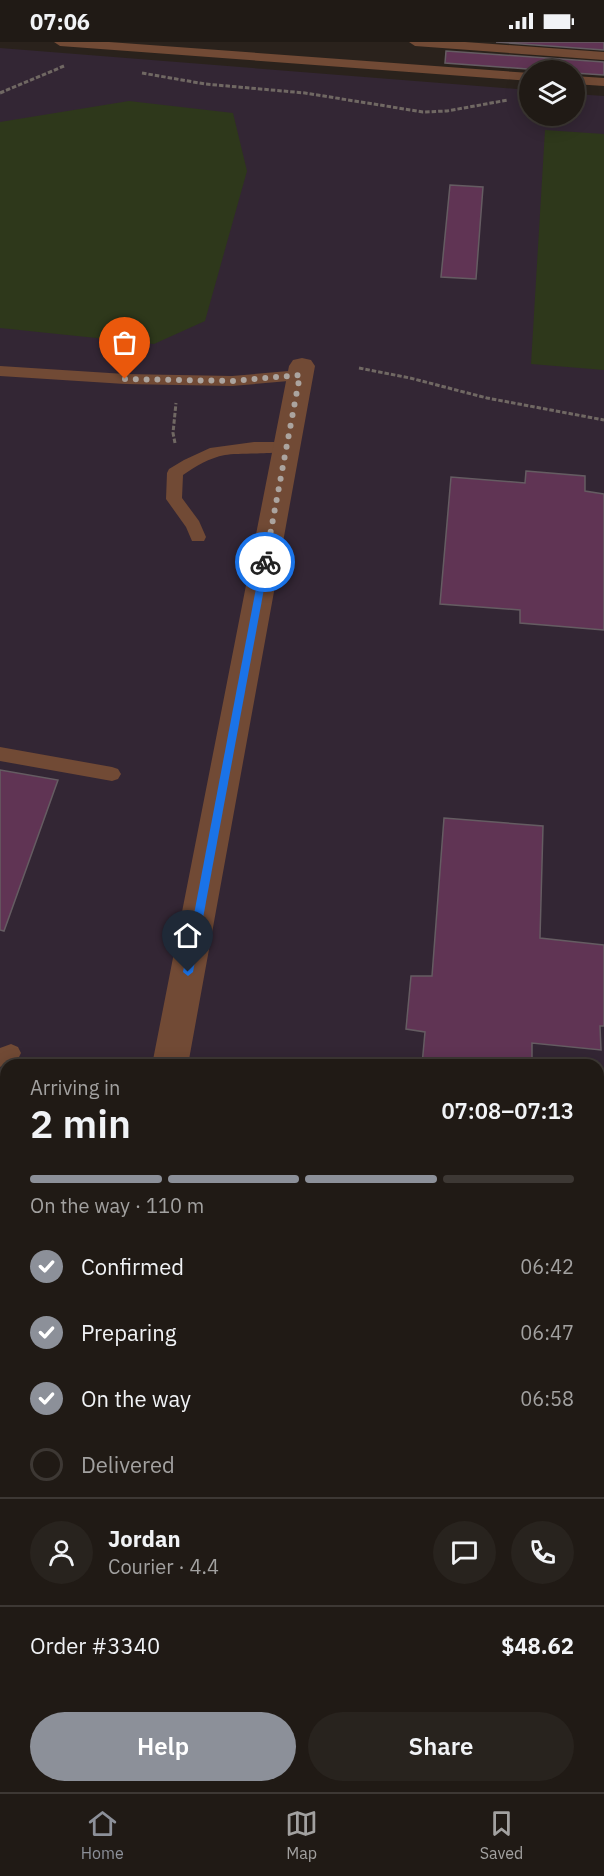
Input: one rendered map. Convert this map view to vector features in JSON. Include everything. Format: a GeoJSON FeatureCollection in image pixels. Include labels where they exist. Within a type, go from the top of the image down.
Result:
{"type":"FeatureCollection","features":[{"type":"Feature","properties":{"kind":"street"},"geometry":{"type":"LineString","coordinates":[[171,1059],[301,371]]}},
{"type":"Feature","properties":{"kind":"lane"},"geometry":{"type":"LineString","coordinates":[[60,42],[201,47],[519,76]]}},
{"type":"Feature","properties":{"kind":"lane"},"geometry":{"type":"LineString","coordinates":[[415,42],[472,44],[604,56]]}},
{"type":"Feature","properties":{"kind":"lane"},"geometry":{"type":"LineString","coordinates":[[468,73],[472,44]]}},
{"type":"Feature","properties":{"kind":"lane"},"geometry":{"type":"LineString","coordinates":[[585,81],[604,82]]}},
{"type":"Feature","properties":{"kind":"lane"},"geometry":{"type":"LineString","coordinates":[[0,371],[232,381],[301,371]]}},
{"type":"Feature","properties":{"kind":"lane"},"geometry":{"type":"LineString","coordinates":[[198,537],[193,525],[174,499],[175,473],[192,460],[221,449],[286,447]]}},
{"type":"Feature","properties":{"kind":"lane"},"geometry":{"type":"LineString","coordinates":[[0,754],[112,774]]}},
{"type":"Feature","properties":{"kind":"path"},"geometry":{"type":"LineString","coordinates":[[0,93],[69,64]]}},
{"type":"Feature","properties":{"kind":"path"},"geometry":{"type":"LineString","coordinates":[[137,72],[205,84],[305,93],[423,112],[447,111],[513,99]]}},
{"type":"Feature","properties":{"kind":"path"},"geometry":{"type":"LineString","coordinates":[[359,368],[410,378],[487,398],[604,420]]}},
{"type":"Feature","properties":{"kind":"path"},"geometry":{"type":"LineString","coordinates":[[177,380],[176,446],[192,460]]}},
{"type":"Feature","properties":{"kind":"shaded area"},"geometry":{"type":"Polygon","coordinates":[[[0,48],[519,89],[519,126],[585,126],[585,95],[604,96],[604,1059],[0,1059],[0,48]]]}},
{"type":"Feature","properties":{"kind":"green space"},"geometry":{"type":"Polygon","coordinates":[[[129,101],[233,113],[247,171],[205,321],[154,344],[0,328],[0,122],[129,101]]]}},
{"type":"Feature","properties":{"kind":"green space"},"geometry":{"type":"Polygon","coordinates":[[[545,130],[604,134],[604,370],[531,364],[545,130]]]}},
{"type":"Feature","properties":{"kind":"building"},"geometry":{"type":"Polygon","coordinates":[[[496,42],[604,42],[604,50],[496,42]]]}},
{"type":"Feature","properties":{"kind":"building"},"geometry":{"type":"Polygon","coordinates":[[[446,51],[575,60],[519,60],[519,68],[445,63],[446,51]]]}},
{"type":"Feature","properties":{"kind":"building"},"geometry":{"type":"Polygon","coordinates":[[[585,61],[604,62],[604,75],[585,74],[585,61]]]}},
{"type":"Feature","properties":{"kind":"building"},"geometry":{"type":"Polygon","coordinates":[[[450,185],[483,187],[476,279],[441,277],[450,185]]]}},
{"type":"Feature","properties":{"kind":"building"},"geometry":{"type":"Polygon","coordinates":[[[526,471],[585,476],[585,491],[604,494],[604,630],[520,623],[520,610],[440,604],[451,477],[525,483],[526,471]]]}},
{"type":"Feature","properties":{"kind":"building"},"geometry":{"type":"Polygon","coordinates":[[[0,770],[58,780],[4,931],[0,930],[0,770]]]}},
{"type":"Feature","properties":{"kind":"building"},"geometry":{"type":"Polygon","coordinates":[[[444,818],[543,826],[540,938],[604,945],[604,1026],[600,1026],[601,1050],[532,1043],[532,1059],[423,1059],[425,1032],[406,1029],[411,976],[432,976],[444,818]]]}},
{"type":"Feature","properties":{"kind":"way so far"},"geometry":{"type":"LineString","coordinates":[[125,379],[232,381],[300,375],[265,562]]}},
{"type":"Feature","properties":{"kind":"route"},"geometry":{"type":"LineString","coordinates":[[188,972],[265,562]]}}]}
